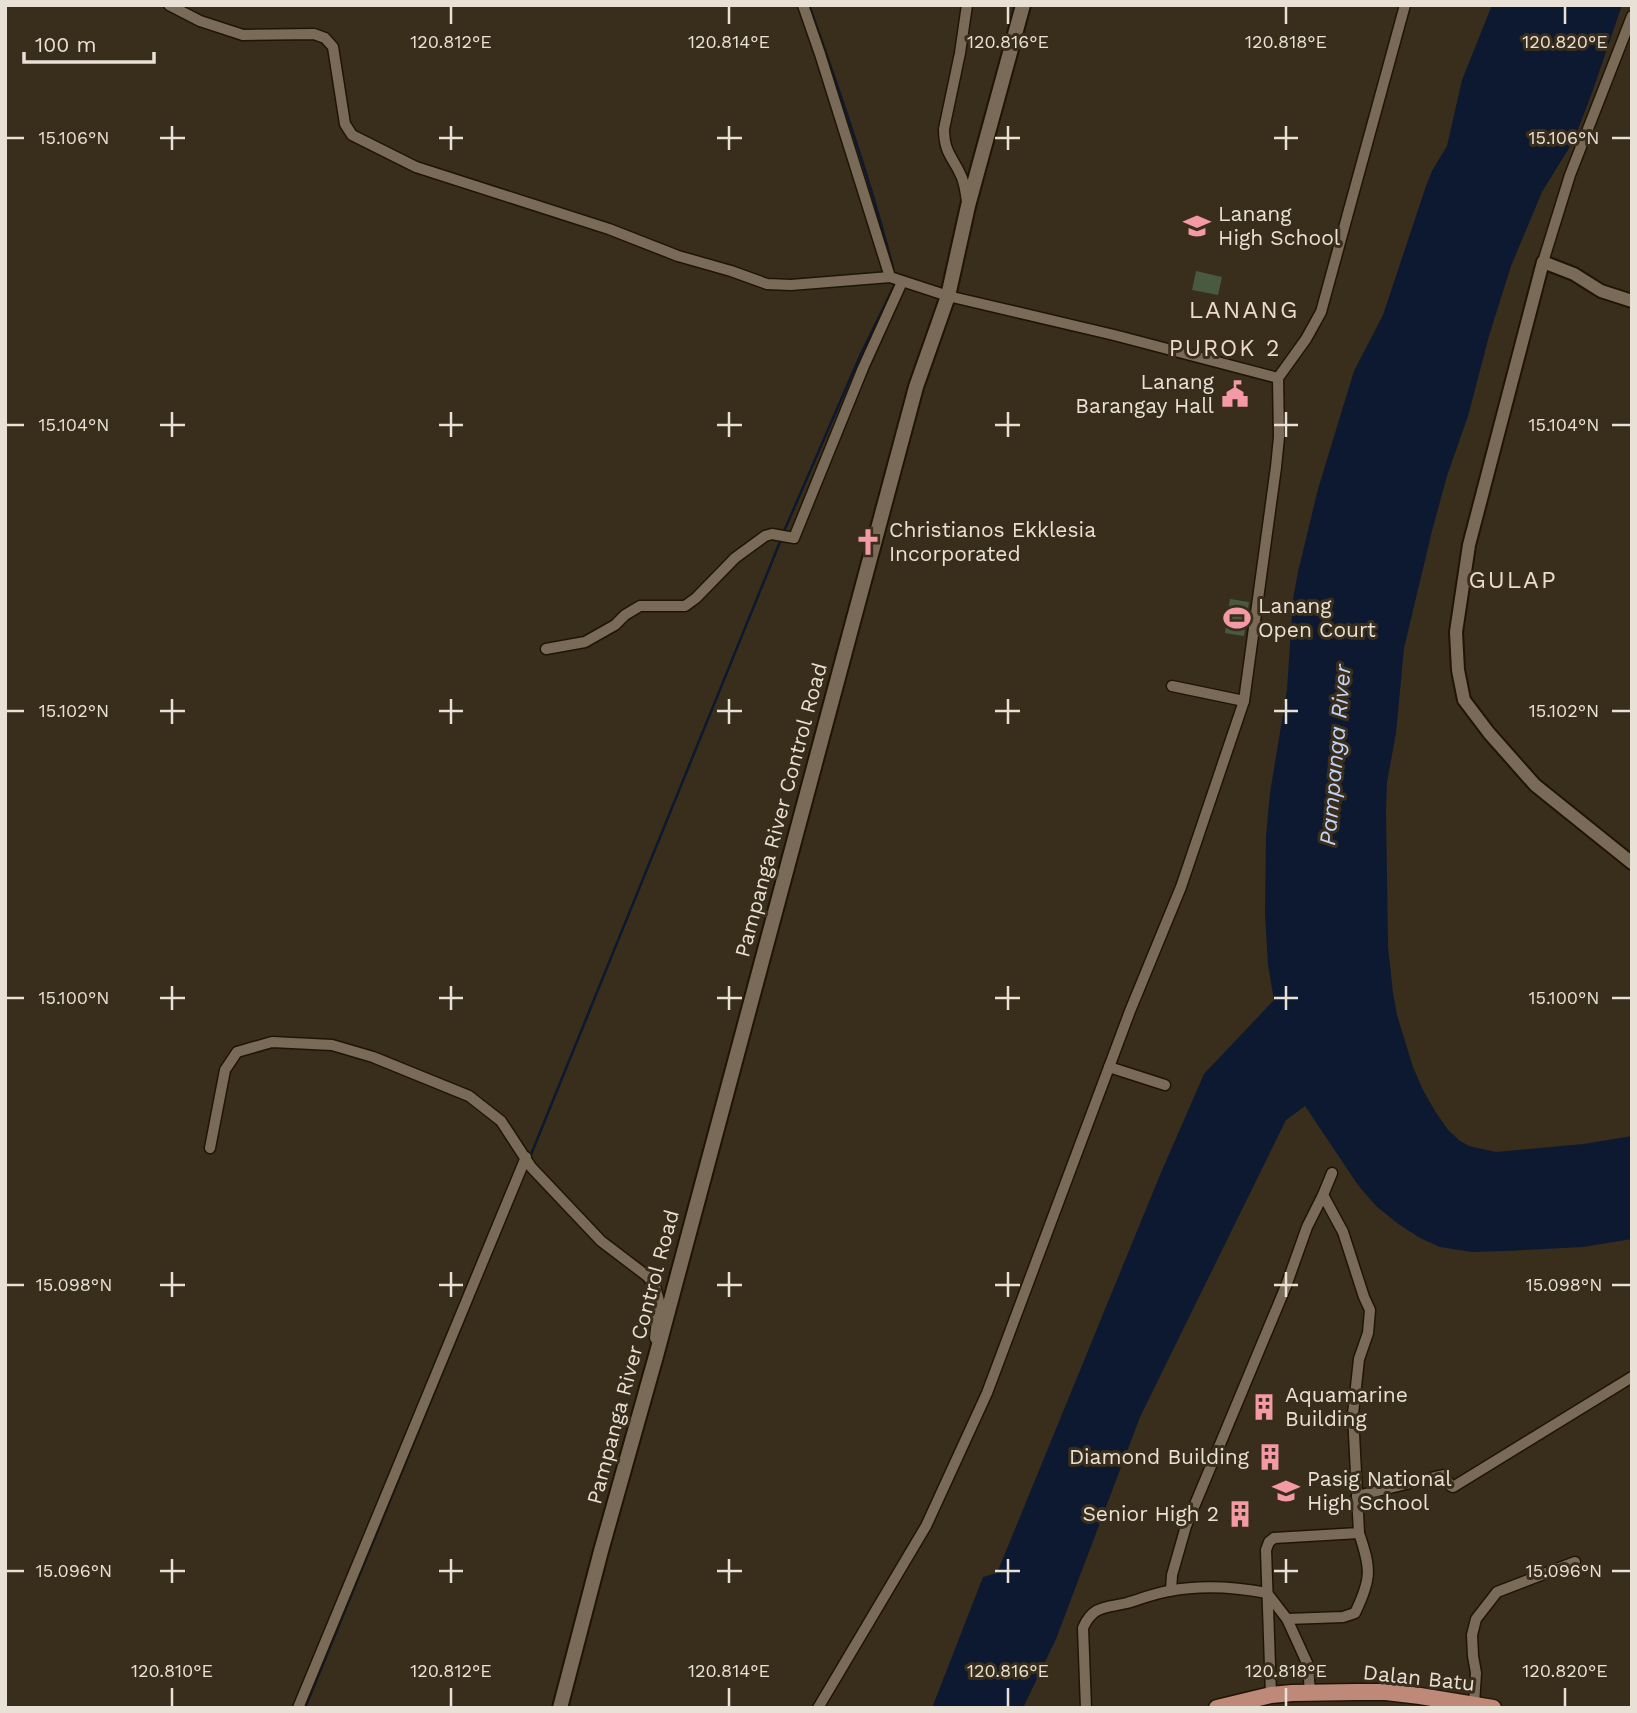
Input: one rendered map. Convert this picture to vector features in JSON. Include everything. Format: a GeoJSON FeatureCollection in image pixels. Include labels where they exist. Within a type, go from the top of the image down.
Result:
{"type":"FeatureCollection","features":[{"type":"Feature","properties":{"kind":"main road","name":"Pampanga River Control Road"},"geometry":{"type":"LineString","coordinates":[[560,1708],[913,399],[948,296],[968,206],[1023,5]]}},
{"type":"Feature","properties":{"kind":"main road","name":"Dalan Batu"},"geometry":{"type":"LineString","coordinates":[[1217,1708],[1271,1695],[1386,1692],[1493,1708]]}},
{"type":"Feature","properties":{"kind":"street"},"geometry":{"type":"LineString","coordinates":[[169,5],[200,21],[243,35],[314,34],[325,38],[333,47],[345,124],[352,135],[416,167],[609,229],[678,256],[767,284],[791,285],[890,277],[948,296],[1114,335],[1278,379]]}},
{"type":"Feature","properties":{"kind":"street"},"geometry":{"type":"LineString","coordinates":[[803,5],[890,277]]}},
{"type":"Feature","properties":{"kind":"street"},"geometry":{"type":"LineString","coordinates":[[967,5],[944,129],[944,142],[964,181],[968,206]]}},
{"type":"Feature","properties":{"kind":"street"},"geometry":{"type":"LineString","coordinates":[[818,1708],[926,1526],[987,1393],[1109,1067],[1181,887],[1244,701],[1276,467],[1279,437],[1278,379],[1321,312],[1405,5]]}},
{"type":"Feature","properties":{"kind":"street"},"geometry":{"type":"LineString","coordinates":[[1632,16],[1570,175],[1543,262],[1469,545],[1456,632],[1458,670],[1464,700],[1489,733],[1535,785],[1632,863]]}},
{"type":"Feature","properties":{"kind":"street"},"geometry":{"type":"LineString","coordinates":[[1543,262],[1574,274],[1601,291],[1632,301]]}},
{"type":"Feature","properties":{"kind":"street"},"geometry":{"type":"LineString","coordinates":[[546,649],[585,642],[615,625],[640,606],[685,606],[735,558],[765,536],[772,534],[794,538],[863,368],[902,282]]}},
{"type":"Feature","properties":{"kind":"street"},"geometry":{"type":"LineString","coordinates":[[1172,686],[1244,701]]}},
{"type":"Feature","properties":{"kind":"street"},"geometry":{"type":"LineString","coordinates":[[210,1148],[225,1070],[237,1052],[272,1042],[332,1045],[373,1057],[469,1096],[501,1121],[528,1162],[601,1241],[647,1276],[655,1286],[659,1301],[656,1356]]}},
{"type":"Feature","properties":{"kind":"street"},"geometry":{"type":"LineString","coordinates":[[1109,1067],[1164,1085]]}},
{"type":"Feature","properties":{"kind":"street"},"geometry":{"type":"LineString","coordinates":[[298,1708],[528,1162]]}},
{"type":"Feature","properties":{"kind":"street"},"geometry":{"type":"LineString","coordinates":[[1171,1590],[1172,1574],[1186,1526],[1286,1286],[1307,1227],[1332,1173]]}},
{"type":"Feature","properties":{"kind":"street"},"geometry":{"type":"LineString","coordinates":[[1287,1619],[1343,1617],[1355,1613],[1369,1576],[1359,1532],[1353,1414],[1359,1359],[1368,1333],[1370,1310],[1343,1232],[1323,1195]]}},
{"type":"Feature","properties":{"kind":"street"},"geometry":{"type":"LineString","coordinates":[[1357,1496],[1443,1475],[1453,1487],[1632,1377]]}},
{"type":"Feature","properties":{"kind":"street"},"geometry":{"type":"LineString","coordinates":[[1271,1695],[1266,1550],[1269,1542],[1274,1538],[1359,1532]]}},
{"type":"Feature","properties":{"kind":"street"},"geometry":{"type":"LineString","coordinates":[[1474,1704],[1476,1673],[1472,1635],[1476,1619],[1497,1592],[1575,1562]]}},
{"type":"Feature","properties":{"kind":"street"},"geometry":{"type":"LineString","coordinates":[[1086,1708],[1083,1628],[1087,1617],[1098,1609],[1171,1590],[1212,1587],[1267,1593],[1287,1619],[1308,1665],[1310,1693]]}},
{"type":"Feature","properties":{"kind":"green space"},"geometry":{"type":"Polygon","coordinates":[[[1196,271],[1222,277],[1218,295],[1192,290],[1196,271]]]}},
{"type":"Feature","properties":{"kind":"green space","name":"Lanang Open Court"},"geometry":{"type":"Polygon","coordinates":[[[1230,599],[1249,602],[1244,636],[1225,633],[1230,599]]]}},
{"type":"Feature","properties":{"kind":"water","name":"Pampanga River"},"geometry":{"type":"Polygon","coordinates":[[[1492,5],[1622,5],[1574,140],[1542,192],[1511,266],[1468,416],[1447,476],[1404,648],[1386,810],[1388,947],[1393,993],[1413,1067],[1423,1090],[1448,1130],[1460,1141],[1469,1146],[1496,1152],[1583,1144],[1632,1136],[1632,1239],[1583,1247],[1505,1251],[1472,1252],[1440,1247],[1420,1238],[1376,1206],[1358,1185],[1305,1106],[1286,1120],[1140,1417],[1056,1639],[1023,1708],[932,1708],[983,1577],[997,1573],[1204,1074],[1274,1000],[1268,965],[1265,914],[1266,836],[1270,793],[1287,690],[1293,599],[1298,572],[1318,489],[1354,371],[1383,315],[1426,186],[1447,146],[1462,80],[1492,5]]]}},
{"type":"Feature","properties":{"kind":"waterway"},"geometry":{"type":"LineString","coordinates":[[809,5],[854,136],[893,268]]}},
{"type":"Feature","properties":{"kind":"waterway"},"geometry":{"type":"LineString","coordinates":[[785,529],[860,356],[894,286]]}},
{"type":"Feature","properties":{"kind":"waterway"},"geometry":{"type":"LineString","coordinates":[[530,1157],[782,537]]}},
{"type":"Feature","properties":{"kind":"waterway"},"geometry":{"type":"LineString","coordinates":[[305,1708],[471,1303]]}},
{"type":"Feature","properties":{"kind":"place","name":"Lanang High School"},"geometry":{"type":"Point","coordinates":[1197,226]}},
{"type":"Feature","properties":{"kind":"place","name":"Lanang Barangay Hall"},"geometry":{"type":"Point","coordinates":[1235,394]}},
{"type":"Feature","properties":{"kind":"place","name":"Christianos Ekklesia Incorporated"},"geometry":{"type":"Point","coordinates":[868,542]}},
{"type":"Feature","properties":{"kind":"place","name":"Lanang Open Court"},"geometry":{"type":"Point","coordinates":[1237,618]}},
{"type":"Feature","properties":{"kind":"place","name":"Aquamarine Building"},"geometry":{"type":"Point","coordinates":[1264,1407]}},
{"type":"Feature","properties":{"kind":"place","name":"Diamond Building"},"geometry":{"type":"Point","coordinates":[1270,1457]}},
{"type":"Feature","properties":{"kind":"place","name":"Pasig National High School"},"geometry":{"type":"Point","coordinates":[1286,1491]}},
{"type":"Feature","properties":{"kind":"place","name":"Senior High 2"},"geometry":{"type":"Point","coordinates":[1240,1514]}},
{"type":"Feature","properties":{"kind":"district","name":"LANANG"},"geometry":{"type":"Point","coordinates":[1244,310]}},
{"type":"Feature","properties":{"kind":"district","name":"PUROK 2"},"geometry":{"type":"Point","coordinates":[1225,348]}},
{"type":"Feature","properties":{"kind":"district","name":"GULAP"},"geometry":{"type":"Point","coordinates":[1513,580]}}]}
